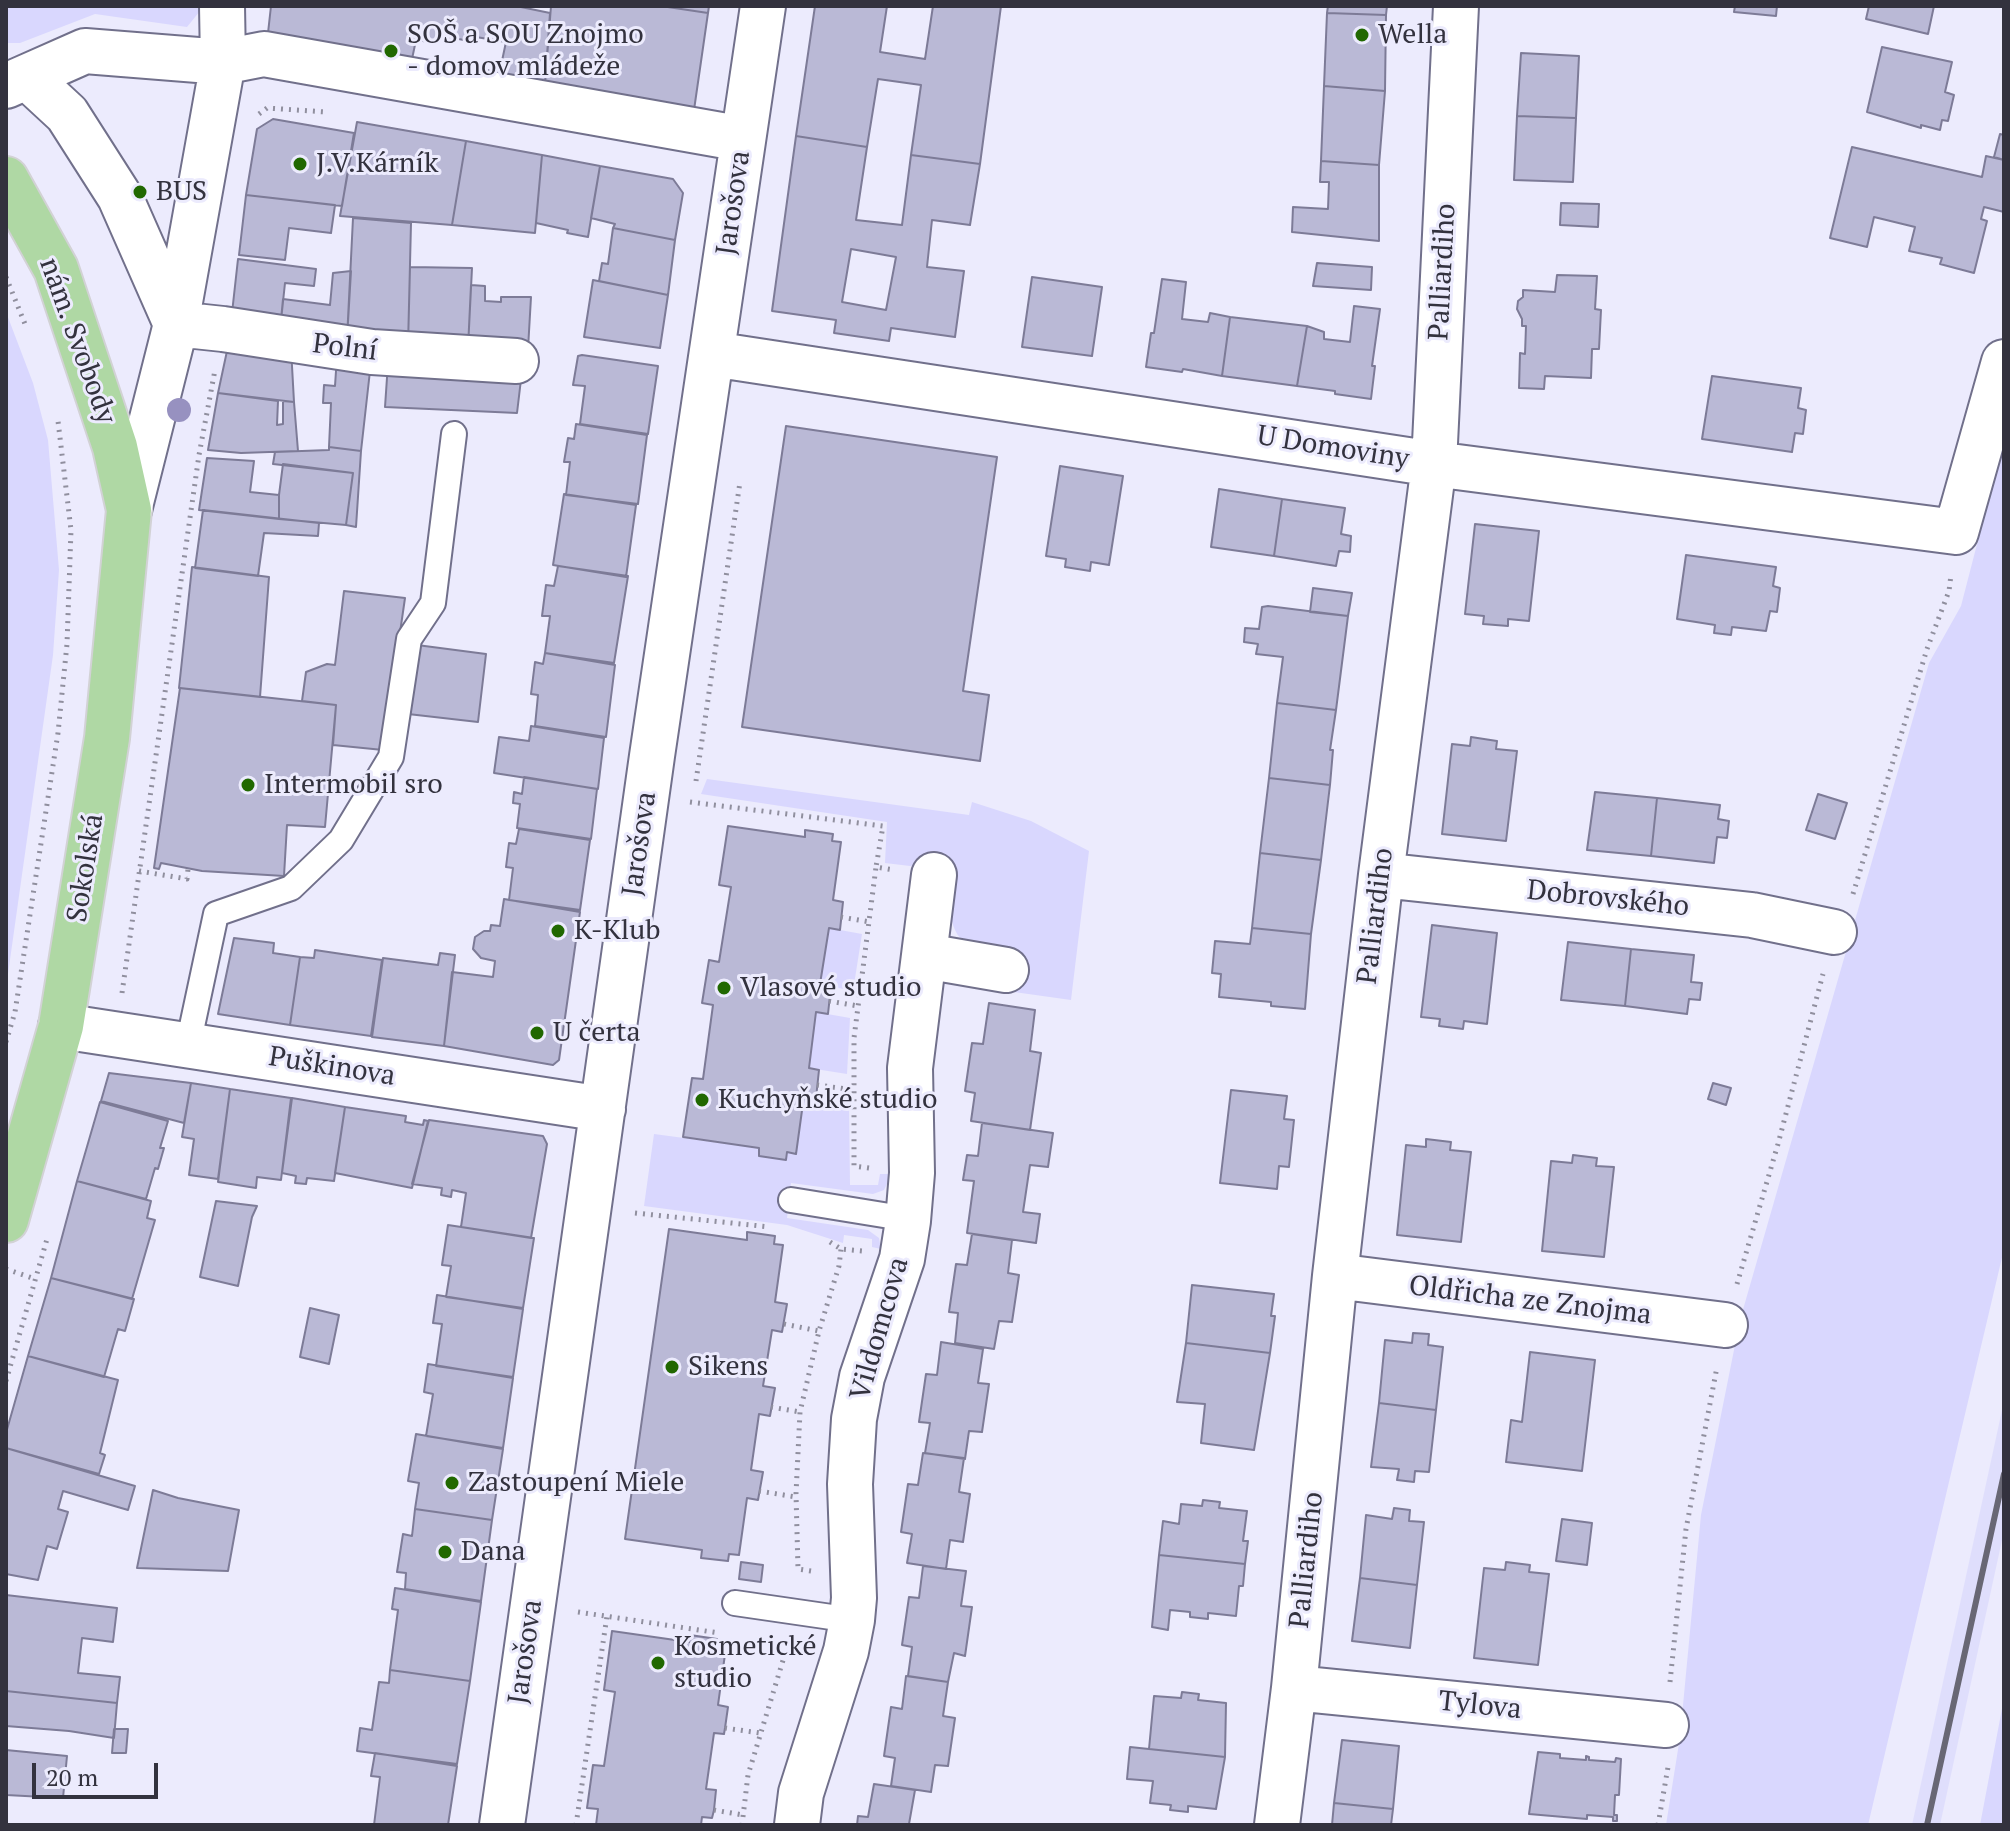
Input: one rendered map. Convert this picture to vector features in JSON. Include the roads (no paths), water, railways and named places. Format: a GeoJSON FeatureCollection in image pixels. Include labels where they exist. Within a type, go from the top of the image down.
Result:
{"type":"FeatureCollection","features":[{"type":"Feature","properties":{"kind":"main road","name":"nám. Svobody"},"geometry":{"type":"LineString","coordinates":[[6,179],[56,269],[115,447],[129,510]]}},
{"type":"Feature","properties":{"kind":"main road","name":"Sokolská"},"geometry":{"type":"LineString","coordinates":[[6,1220],[61,1026],[107,738],[129,510]]}},
{"type":"Feature","properties":{"kind":"street"},"geometry":{"type":"LineString","coordinates":[[129,510],[176,324],[223,62],[222,6]]}},
{"type":"Feature","properties":{"kind":"street","name":"Jarošova"},"geometry":{"type":"LineString","coordinates":[[502,1825],[654,740],[763,6]]}},
{"type":"Feature","properties":{"kind":"street","name":"Palliardiho"},"geometry":{"type":"LineString","coordinates":[[1277,1825],[1381,875],[1434,464],[1456,6]]}},
{"type":"Feature","properties":{"kind":"street"},"geometry":{"type":"LineString","coordinates":[[16,81],[85,51],[223,62],[264,54],[743,139]]}},
{"type":"Feature","properties":{"kind":"street"},"geometry":{"type":"LineString","coordinates":[[16,81],[67,114],[120,197],[176,324]]}},
{"type":"Feature","properties":{"kind":"street","name":"Polní"},"geometry":{"type":"LineString","coordinates":[[176,324],[372,352],[516,361]]}},
{"type":"Feature","properties":{"kind":"street","name":"U Domoviny"},"geometry":{"type":"LineString","coordinates":[[712,354],[1434,464],[1956,532],[2004,362]]}},
{"type":"Feature","properties":{"kind":"street","name":"Vildomcova"},"geometry":{"type":"LineString","coordinates":[[797,1825],[801,1793],[849,1636],[854,1598],[850,1484],[854,1419],[862,1377],[905,1239],[912,1173],[910,1068],[934,875]]}},
{"type":"Feature","properties":{"kind":"street","name":"Dobrovského"},"geometry":{"type":"LineString","coordinates":[[1381,875],[1752,915],[1834,932]]}},
{"type":"Feature","properties":{"kind":"street"},"geometry":{"type":"LineString","coordinates":[[925,956],[1006,970]]}},
{"type":"Feature","properties":{"kind":"street","name":"Puškinova"},"geometry":{"type":"LineString","coordinates":[[61,1026],[603,1109]]}},
{"type":"Feature","properties":{"kind":"street","name":"Oldřicha ze Znojma"},"geometry":{"type":"LineString","coordinates":[[1335,1276],[1725,1325]]}},
{"type":"Feature","properties":{"kind":"street","name":"Tylova"},"geometry":{"type":"LineString","coordinates":[[1294,1688],[1666,1725]]}},
{"type":"Feature","properties":{"kind":"lane"},"geometry":{"type":"LineString","coordinates":[[188,1045],[216,914],[291,888],[341,840],[391,757],[409,639],[433,603],[454,434]]}},
{"type":"Feature","properties":{"kind":"lane"},"geometry":{"type":"LineString","coordinates":[[791,1200],[905,1239]]}},
{"type":"Feature","properties":{"kind":"lane"},"geometry":{"type":"LineString","coordinates":[[735,1603],[849,1636]]}},
{"type":"Feature","properties":{"kind":"railway"},"geometry":{"type":"LineString","coordinates":[[1927,1825],[2004,1474]]}},
{"type":"Feature","properties":{"kind":"place","name":"Wella"},"geometry":{"type":"Point","coordinates":[1362,35]}},
{"type":"Feature","properties":{"kind":"place","name":"SOŠ a SOU Znojmo - domov mládeže"},"geometry":{"type":"Point","coordinates":[391,51]}},
{"type":"Feature","properties":{"kind":"place","name":"J.V.Kárník"},"geometry":{"type":"Point","coordinates":[300,164]}},
{"type":"Feature","properties":{"kind":"place","name":"BUS"},"geometry":{"type":"Point","coordinates":[140,192]}},
{"type":"Feature","properties":{"kind":"place","name":"Intermobil sro"},"geometry":{"type":"Point","coordinates":[248,785]}},
{"type":"Feature","properties":{"kind":"place","name":"K-Klub"},"geometry":{"type":"Point","coordinates":[558,931]}},
{"type":"Feature","properties":{"kind":"place","name":"Vlasové studio"},"geometry":{"type":"Point","coordinates":[724,988]}},
{"type":"Feature","properties":{"kind":"place","name":"U čerta"},"geometry":{"type":"Point","coordinates":[537,1033]}},
{"type":"Feature","properties":{"kind":"place","name":"Kuchyňské studio"},"geometry":{"type":"Point","coordinates":[702,1100]}},
{"type":"Feature","properties":{"kind":"place","name":"Sikens"},"geometry":{"type":"Point","coordinates":[672,1367]}},
{"type":"Feature","properties":{"kind":"place","name":"Zastoupení Miele"},"geometry":{"type":"Point","coordinates":[452,1483]}},
{"type":"Feature","properties":{"kind":"place","name":"Dana"},"geometry":{"type":"Point","coordinates":[445,1552]}},
{"type":"Feature","properties":{"kind":"place","name":"Kosmetické studio"},"geometry":{"type":"Point","coordinates":[658,1663]}}]}
